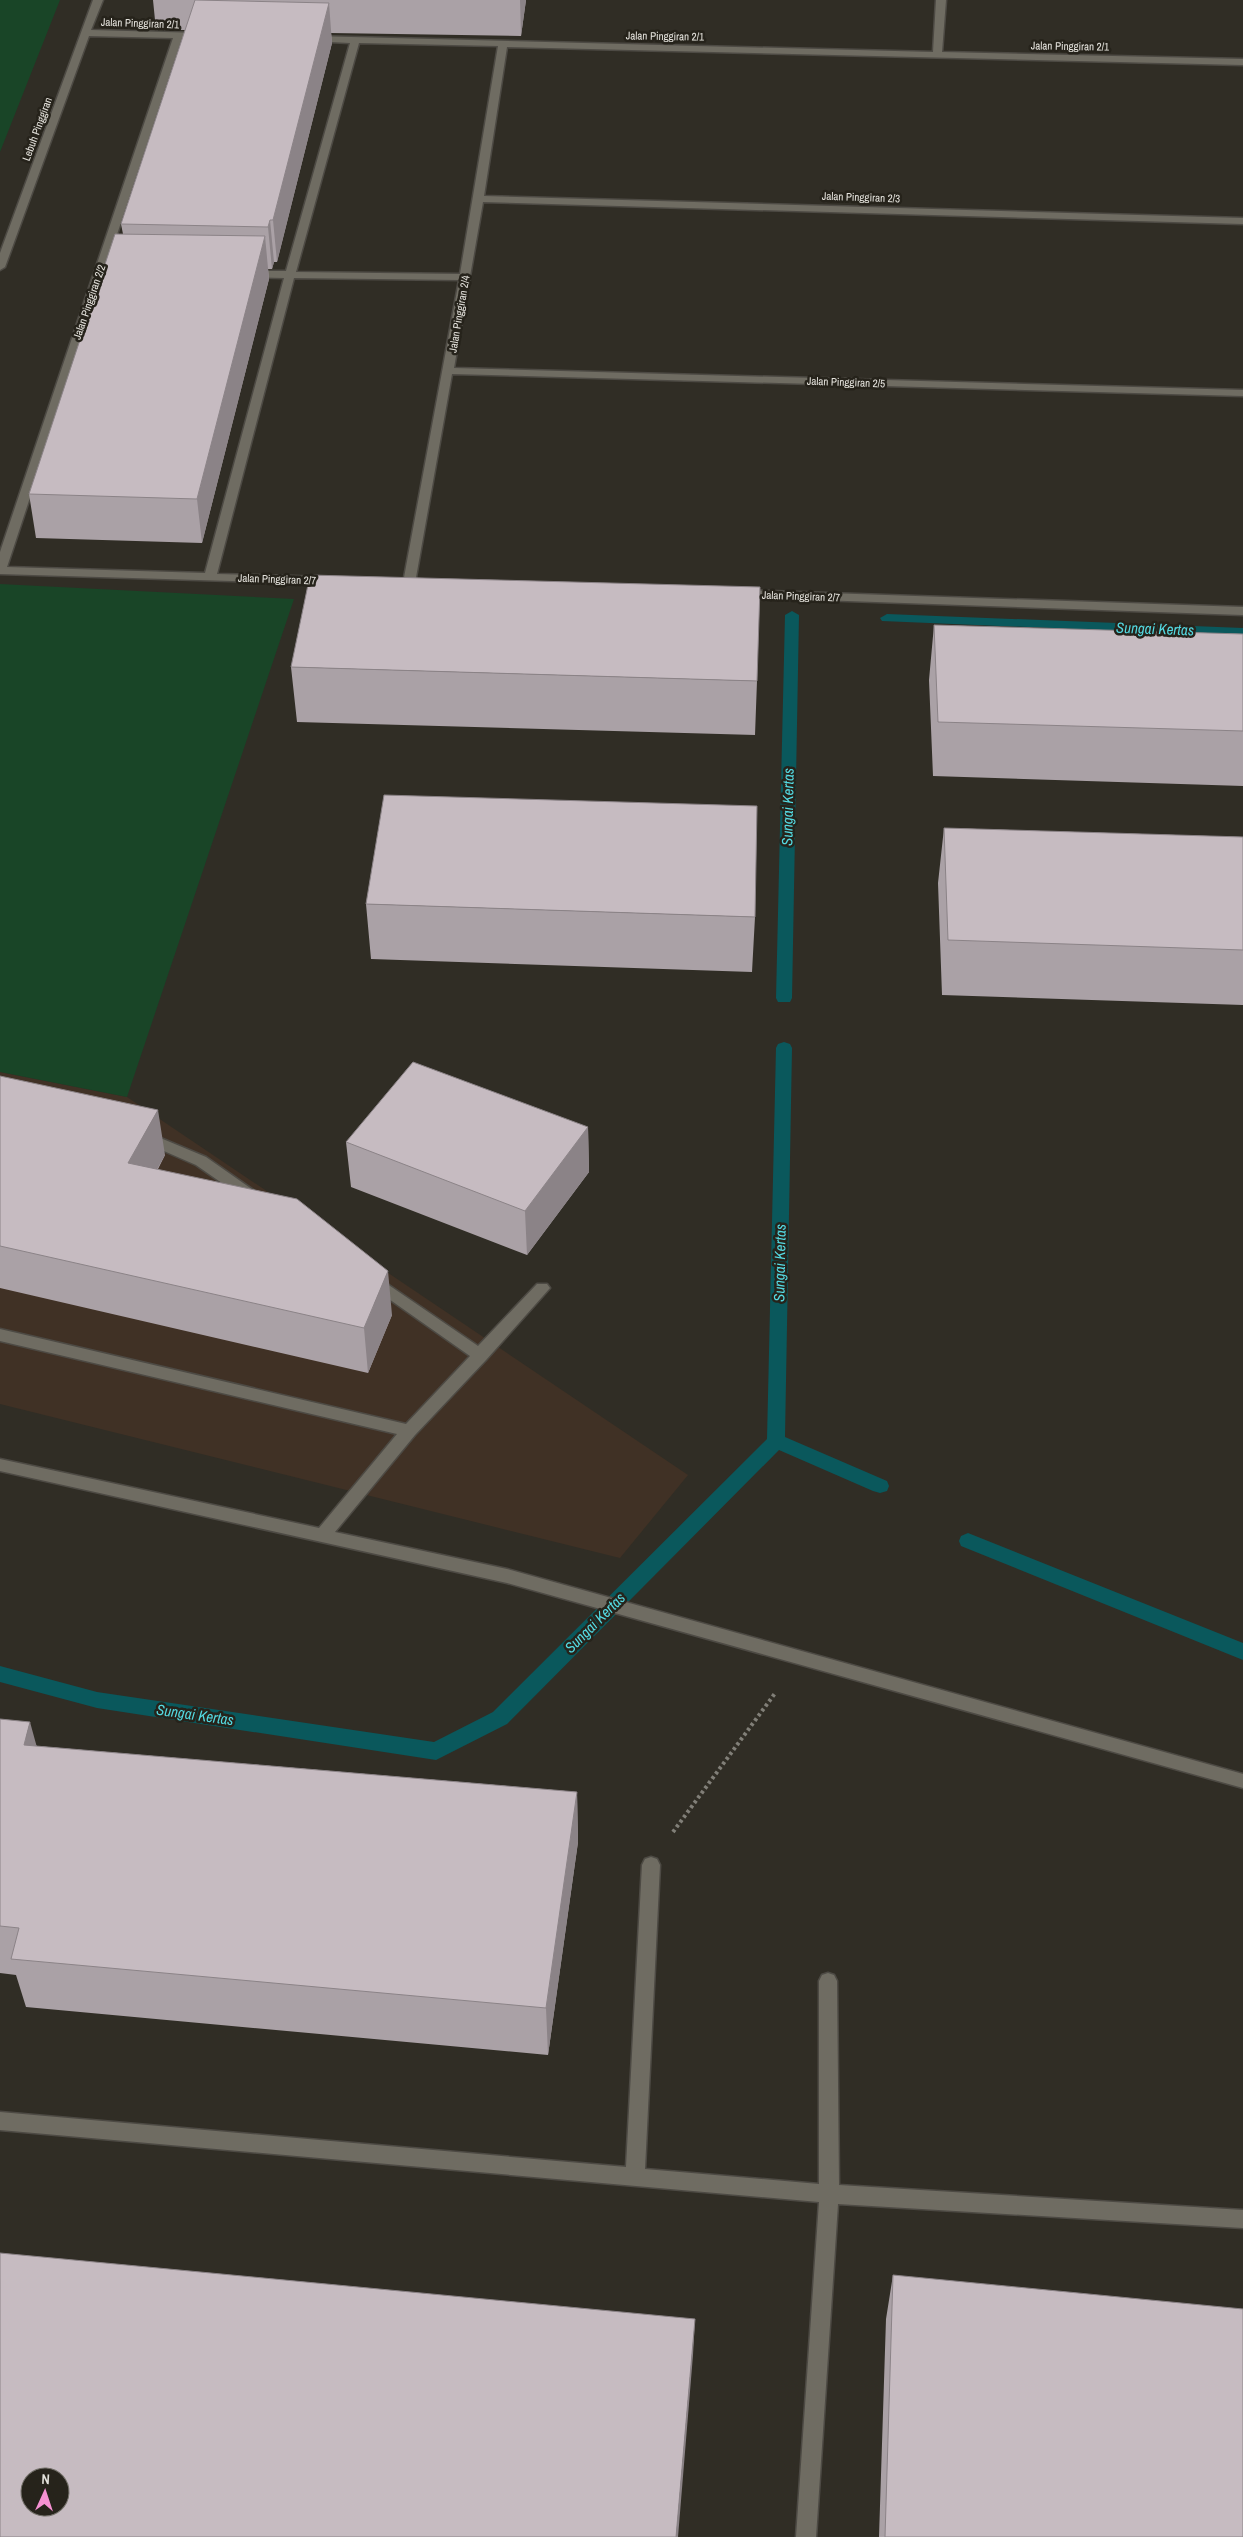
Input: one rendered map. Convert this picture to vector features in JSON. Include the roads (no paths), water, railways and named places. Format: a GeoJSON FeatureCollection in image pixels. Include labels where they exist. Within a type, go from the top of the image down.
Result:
{"type":"FeatureCollection","features":[{"type":"Feature","properties":{"kind":"street","name":"Lebuh Pinggiran"},"geometry":{"type":"LineString","coordinates":[[0,267],[98,0]]}},
{"type":"Feature","properties":{"kind":"street"},"geometry":{"type":"LineString","coordinates":[[937,54],[941,0]]}},
{"type":"Feature","properties":{"kind":"street","name":"Jalan Pinggiran 2/1"},"geometry":{"type":"LineString","coordinates":[[86,33],[208,36]]}},
{"type":"Feature","properties":{"kind":"street","name":"Jalan Pinggiran 2/2"},"geometry":{"type":"LineString","coordinates":[[0,569],[105,271],[178,36]]}},
{"type":"Feature","properties":{"kind":"street","name":"Jalan Pinggiran 2/1"},"geometry":{"type":"LineString","coordinates":[[306,39],[1243,62]]}},
{"type":"Feature","properties":{"kind":"street"},"geometry":{"type":"LineString","coordinates":[[210,576],[290,274],[355,40]]}},
{"type":"Feature","properties":{"kind":"street","name":"Jalan Pinggiran 2/4"},"geometry":{"type":"LineString","coordinates":[[409,583],[479,199],[503,44]]}},
{"type":"Feature","properties":{"kind":"street","name":"Jalan Pinggiran 2/3"},"geometry":{"type":"LineString","coordinates":[[479,199],[1243,221]]}},
{"type":"Feature","properties":{"kind":"street"},"geometry":{"type":"LineString","coordinates":[[240,274],[465,277]]}},
{"type":"Feature","properties":{"kind":"street","name":"Jalan Pinggiran 2/5"},"geometry":{"type":"LineString","coordinates":[[449,371],[1243,393]]}},
{"type":"Feature","properties":{"kind":"street","name":"Jalan Pinggiran 2/7"},"geometry":{"type":"LineString","coordinates":[[0,569],[339,581]]}},
{"type":"Feature","properties":{"kind":"street","name":"Jalan Pinggiran 2/7"},"geometry":{"type":"LineString","coordinates":[[728,594],[1243,610]]}},
{"type":"Feature","properties":{"kind":"street"},"geometry":{"type":"LineString","coordinates":[[136,1132],[201,1161],[265,1206]]}},
{"type":"Feature","properties":{"kind":"street"},"geometry":{"type":"LineString","coordinates":[[361,1273],[481,1356]]}},
{"type":"Feature","properties":{"kind":"street"},"geometry":{"type":"LineString","coordinates":[[322,1536],[409,1431],[481,1356],[542,1288]]}},
{"type":"Feature","properties":{"kind":"street"},"geometry":{"type":"LineString","coordinates":[[0,1335],[409,1431]]}},
{"type":"Feature","properties":{"kind":"street"},"geometry":{"type":"LineString","coordinates":[[0,1465],[507,1576],[1243,1781]]}},
{"type":"Feature","properties":{"kind":"street"},"geometry":{"type":"LineString","coordinates":[[635,2177],[652,1865]]}},
{"type":"Feature","properties":{"kind":"street"},"geometry":{"type":"LineString","coordinates":[[806,2537],[829,2194],[828,1981]]}},
{"type":"Feature","properties":{"kind":"street"},"geometry":{"type":"LineString","coordinates":[[0,2121],[829,2194],[1243,2219]]}},
{"type":"Feature","properties":{"kind":"waterway","name":"Sungai Kertas"},"geometry":{"type":"LineString","coordinates":[[784,998],[792,615]]}},
{"type":"Feature","properties":{"kind":"waterway","name":"Sungai Kertas"},"geometry":{"type":"LineString","coordinates":[[887,618],[1243,632]]}},
{"type":"Feature","properties":{"kind":"waterway","name":"Sungai Kertas"},"geometry":{"type":"LineString","coordinates":[[776,1441],[784,1048]]}},
{"type":"Feature","properties":{"kind":"waterway","name":"Sungai Kertas"},"geometry":{"type":"LineString","coordinates":[[0,1674],[97,1700],[436,1751],[500,1718],[776,1441]]}},
{"type":"Feature","properties":{"kind":"waterway"},"geometry":{"type":"LineString","coordinates":[[776,1441],[880,1486]]}},
{"type":"Feature","properties":{"kind":"waterway"},"geometry":{"type":"LineString","coordinates":[[968,1541],[1243,1652]]}}]}
